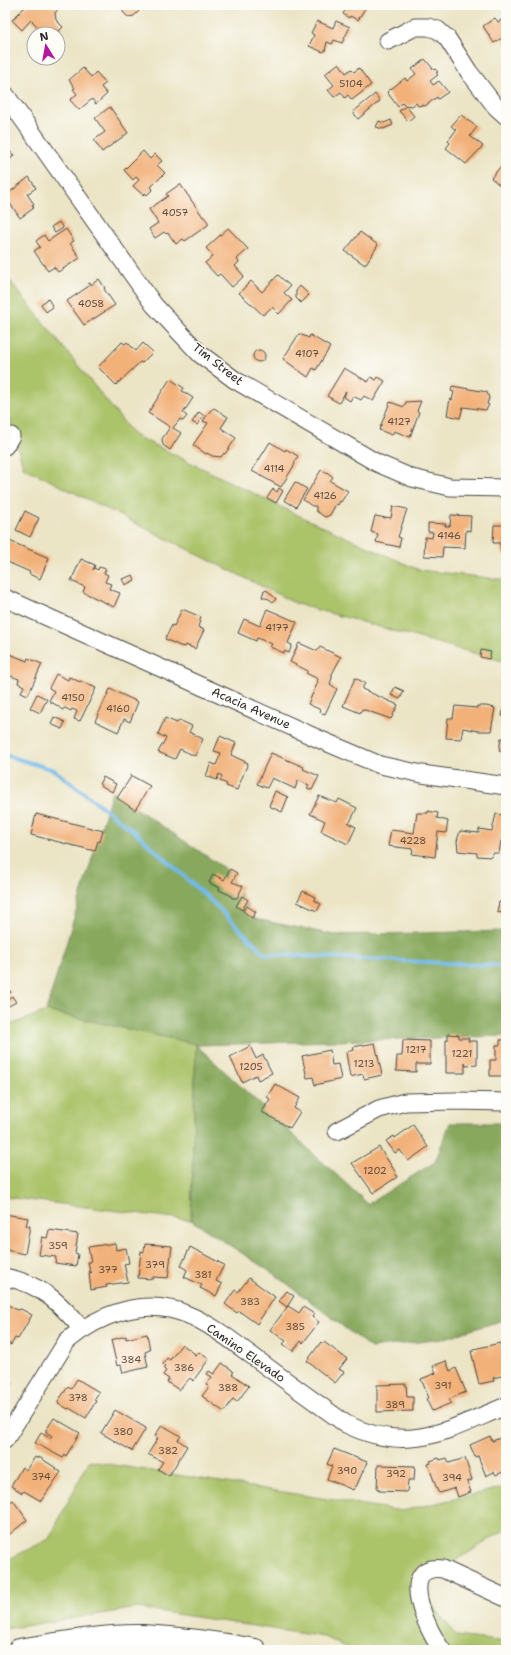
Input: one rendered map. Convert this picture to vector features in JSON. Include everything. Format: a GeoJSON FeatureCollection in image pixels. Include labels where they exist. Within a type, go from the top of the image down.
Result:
{"type":"FeatureCollection","features":[{"type":"Feature","properties":{"kind":"main road"},"geometry":{"type":"LineString","coordinates":[[18,1650],[78,1640],[142,1636],[216,1643],[255,1650]]}},
{"type":"Feature","properties":{"kind":"street"},"geometry":{"type":"LineString","coordinates":[[388,41],[415,27],[428,27],[438,30],[447,38],[469,72],[496,107],[506,116]]}},
{"type":"Feature","properties":{"kind":"street","name":"Tim Street"},"geometry":{"type":"LineString","coordinates":[[5,94],[154,305],[200,354],[235,380],[377,463],[412,478],[450,487],[506,488]]}},
{"type":"Feature","properties":{"kind":"street","name":"Acacia Avenue"},"geometry":{"type":"LineString","coordinates":[[5,598],[314,737],[380,765],[422,774],[506,786]]}},
{"type":"Feature","properties":{"kind":"street"},"geometry":{"type":"LineString","coordinates":[[337,1131],[380,1109],[405,1102],[506,1102]]}},
{"type":"Feature","properties":{"kind":"street"},"geometry":{"type":"LineString","coordinates":[[5,1277],[21,1280],[39,1289],[62,1306],[82,1329]]}},
{"type":"Feature","properties":{"kind":"street","name":"Camino Elevado"},"geometry":{"type":"LineString","coordinates":[[5,1440],[67,1341],[82,1329],[106,1316],[134,1309],[160,1309],[185,1314],[218,1331],[346,1424],[368,1434],[408,1440],[435,1435],[506,1406]]}},
{"type":"Feature","properties":{"kind":"street"},"geometry":{"type":"LineString","coordinates":[[442,1650],[432,1633],[418,1601],[418,1585],[422,1575],[432,1569],[443,1568],[506,1598]]}},
{"type":"Feature","properties":{"kind":"green space"},"geometry":{"type":"Polygon","coordinates":[[[5,275],[134,435],[304,518],[419,570],[506,580],[506,662],[297,604],[23,467],[5,400],[5,275]]]}},
{"type":"Feature","properties":{"kind":"green space"},"geometry":{"type":"Polygon","coordinates":[[[112,792],[227,870],[255,919],[335,935],[506,931],[506,1036],[196,1045],[368,1204],[435,1162],[450,1123],[506,1123],[506,1319],[442,1339],[371,1348],[277,1276],[191,1220],[196,1044],[46,1011],[112,792]]]}},
{"type":"Feature","properties":{"kind":"green space"},"geometry":{"type":"Polygon","coordinates":[[[46,1011],[196,1044],[191,1220],[5,1197],[5,1027],[46,1011]]]}},
{"type":"Feature","properties":{"kind":"green space"},"geometry":{"type":"Polygon","coordinates":[[[89,1461],[402,1511],[506,1487],[506,1529],[418,1585],[456,1636],[506,1642],[506,1650],[352,1650],[324,1637],[138,1608],[5,1629],[5,1561],[49,1539],[89,1461]]]}},
{"type":"Feature","properties":{"kind":"building"},"geometry":{"type":"Polygon","coordinates":[[[27,5],[54,5],[58,9],[55,13],[56,20],[62,26],[37,26],[31,20],[22,30],[12,20],[27,5]]]}},
{"type":"Feature","properties":{"kind":"building"},"geometry":{"type":"Polygon","coordinates":[[[123,5],[139,5],[139,11],[134,16],[128,17],[123,12],[123,5]]]}},
{"type":"Feature","properties":{"kind":"building"},"geometry":{"type":"Polygon","coordinates":[[[343,5],[367,5],[358,20],[350,16],[349,18],[343,14],[347,7],[343,5]]]}},
{"type":"Feature","properties":{"kind":"building"},"geometry":{"type":"Polygon","coordinates":[[[506,17],[506,44],[502,38],[494,43],[483,26],[495,18],[498,22],[506,17]]]}},
{"type":"Feature","properties":{"kind":"building"},"geometry":{"type":"Polygon","coordinates":[[[317,21],[333,28],[336,21],[350,27],[342,43],[334,40],[332,44],[327,42],[325,51],[323,52],[309,46],[314,35],[311,33],[317,21]]]}},
{"type":"Feature","properties":{"kind":"building"},"geometry":{"type":"Polygon","coordinates":[[[425,59],[434,70],[435,69],[438,72],[436,73],[438,75],[430,81],[433,85],[439,81],[448,92],[438,99],[437,97],[425,106],[418,106],[416,103],[412,106],[404,105],[402,103],[398,107],[387,92],[405,78],[407,81],[416,74],[412,69],[425,59]]]}},
{"type":"Feature","properties":{"kind":"building"},"geometry":{"type":"Polygon","coordinates":[[[339,63],[346,73],[351,69],[354,72],[359,68],[371,85],[352,100],[348,95],[345,98],[341,92],[334,97],[328,90],[334,85],[325,74],[339,63]]]}},
{"type":"Feature","properties":{"kind":"building"},"geometry":{"type":"Polygon","coordinates":[[[83,68],[91,77],[96,72],[106,83],[101,87],[107,94],[96,104],[92,99],[79,110],[70,100],[77,94],[73,89],[75,88],[69,80],[83,68]]]}},
{"type":"Feature","properties":{"kind":"building"},"geometry":{"type":"Polygon","coordinates":[[[375,94],[380,101],[358,119],[353,112],[375,94]]]}},
{"type":"Feature","properties":{"kind":"building"},"geometry":{"type":"Polygon","coordinates":[[[406,106],[414,116],[408,121],[399,111],[406,106]]]}},
{"type":"Feature","properties":{"kind":"building"},"geometry":{"type":"Polygon","coordinates":[[[110,107],[128,133],[102,152],[94,140],[105,132],[95,118],[110,107]]]}},
{"type":"Feature","properties":{"kind":"building"},"geometry":{"type":"Polygon","coordinates":[[[461,115],[477,127],[470,136],[483,146],[466,164],[446,148],[450,143],[448,141],[456,130],[451,126],[461,115]]]}},
{"type":"Feature","properties":{"kind":"building"},"geometry":{"type":"Polygon","coordinates":[[[391,120],[393,125],[383,129],[376,127],[379,121],[384,123],[391,120]]]}},
{"type":"Feature","properties":{"kind":"building"},"geometry":{"type":"Polygon","coordinates":[[[5,147],[14,155],[5,165],[5,147]]]}},
{"type":"Feature","properties":{"kind":"building"},"geometry":{"type":"Polygon","coordinates":[[[143,151],[150,159],[155,154],[162,161],[157,165],[165,173],[151,187],[153,189],[147,195],[145,193],[143,195],[133,186],[139,180],[136,177],[133,180],[124,170],[143,151]]]}},
{"type":"Feature","properties":{"kind":"building"},"geometry":{"type":"Polygon","coordinates":[[[506,160],[506,190],[491,178],[506,160]]]}},
{"type":"Feature","properties":{"kind":"building"},"geometry":{"type":"Polygon","coordinates":[[[29,177],[36,188],[27,194],[34,204],[32,205],[34,208],[20,218],[5,196],[29,177]]]}},
{"type":"Feature","properties":{"kind":"building"},"geometry":{"type":"Polygon","coordinates":[[[180,184],[208,222],[208,225],[185,241],[183,239],[176,244],[168,233],[166,234],[164,232],[155,238],[149,229],[158,223],[149,209],[168,196],[166,194],[180,184]]]}},
{"type":"Feature","properties":{"kind":"building"},"geometry":{"type":"Polygon","coordinates":[[[59,222],[63,228],[55,233],[51,227],[59,222]]]}},
{"type":"Feature","properties":{"kind":"building"},"geometry":{"type":"Polygon","coordinates":[[[228,228],[248,249],[237,259],[239,262],[235,266],[244,276],[232,287],[220,274],[217,276],[205,263],[213,256],[206,248],[228,228]]]}},
{"type":"Feature","properties":{"kind":"building"},"geometry":{"type":"Polygon","coordinates":[[[66,229],[74,241],[70,243],[80,258],[58,272],[54,267],[48,271],[34,251],[40,247],[36,241],[44,235],[48,241],[66,229]]]}},
{"type":"Feature","properties":{"kind":"building"},"geometry":{"type":"Polygon","coordinates":[[[360,232],[378,245],[365,265],[345,251],[360,232]]]}},
{"type":"Feature","properties":{"kind":"building"},"geometry":{"type":"Polygon","coordinates":[[[278,275],[290,286],[284,293],[292,300],[279,314],[272,307],[263,315],[239,293],[251,281],[262,292],[278,275]]]}},
{"type":"Feature","properties":{"kind":"building"},"geometry":{"type":"Polygon","coordinates":[[[99,279],[115,305],[84,325],[67,301],[89,286],[88,284],[90,283],[91,285],[99,279]]]}},
{"type":"Feature","properties":{"kind":"building"},"geometry":{"type":"Polygon","coordinates":[[[300,286],[309,295],[301,303],[296,298],[296,291],[300,286]]]}},
{"type":"Feature","properties":{"kind":"building"},"geometry":{"type":"Polygon","coordinates":[[[48,299],[53,307],[46,312],[41,304],[48,299]]]}},
{"type":"Feature","properties":{"kind":"building"},"geometry":{"type":"Polygon","coordinates":[[[299,334],[309,338],[310,335],[330,347],[316,370],[313,368],[308,377],[283,359],[299,334]]]}},
{"type":"Feature","properties":{"kind":"building"},"geometry":{"type":"Polygon","coordinates":[[[122,342],[125,344],[127,342],[136,351],[143,343],[153,352],[116,385],[98,367],[122,342]]]}},
{"type":"Feature","properties":{"kind":"building"},"geometry":{"type":"Polygon","coordinates":[[[259,350],[263,352],[265,356],[263,360],[259,362],[255,360],[253,356],[255,352],[259,350]]]}},
{"type":"Feature","properties":{"kind":"building"},"geometry":{"type":"Polygon","coordinates":[[[344,368],[368,382],[371,377],[376,380],[378,377],[385,381],[373,401],[364,396],[361,400],[353,396],[350,401],[344,397],[346,391],[339,403],[327,396],[344,368]]]}},
{"type":"Feature","properties":{"kind":"building"},"geometry":{"type":"Polygon","coordinates":[[[170,379],[184,388],[182,391],[193,398],[183,413],[187,416],[183,421],[180,419],[173,428],[181,433],[170,450],[163,445],[162,439],[170,427],[148,413],[170,379]]]}},
{"type":"Feature","properties":{"kind":"building"},"geometry":{"type":"Polygon","coordinates":[[[452,386],[487,392],[489,398],[487,404],[489,405],[486,410],[463,407],[460,418],[447,415],[450,399],[452,400],[454,392],[451,391],[452,386]]]}},
{"type":"Feature","properties":{"kind":"building"},"geometry":{"type":"Polygon","coordinates":[[[421,401],[417,411],[419,412],[410,437],[394,431],[392,435],[379,430],[390,402],[404,407],[406,402],[421,401]]]}},
{"type":"Feature","properties":{"kind":"building"},"geometry":{"type":"Polygon","coordinates":[[[214,408],[228,417],[221,428],[236,438],[225,454],[224,453],[221,457],[206,454],[193,445],[208,423],[203,421],[214,408]]]}},
{"type":"Feature","properties":{"kind":"building"},"geometry":{"type":"Polygon","coordinates":[[[199,412],[204,416],[197,425],[192,422],[199,412]]]}},
{"type":"Feature","properties":{"kind":"building"},"geometry":{"type":"Polygon","coordinates":[[[270,442],[285,451],[286,449],[298,456],[295,464],[281,487],[252,471],[270,442]]]}},
{"type":"Feature","properties":{"kind":"building"},"geometry":{"type":"Polygon","coordinates":[[[321,470],[333,477],[330,481],[348,491],[341,502],[340,501],[338,505],[336,504],[330,515],[325,517],[316,511],[316,506],[312,506],[303,500],[321,470]]]}},
{"type":"Feature","properties":{"kind":"building"},"geometry":{"type":"Polygon","coordinates":[[[295,482],[307,489],[296,507],[284,500],[295,482]]]}},
{"type":"Feature","properties":{"kind":"building"},"geometry":{"type":"Polygon","coordinates":[[[279,488],[283,491],[276,503],[267,498],[273,489],[277,492],[279,488]]]}},
{"type":"Feature","properties":{"kind":"building"},"geometry":{"type":"Polygon","coordinates":[[[393,506],[407,509],[398,537],[401,538],[399,547],[376,542],[378,534],[371,532],[375,516],[391,518],[393,506]]]}},
{"type":"Feature","properties":{"kind":"building"},"geometry":{"type":"Polygon","coordinates":[[[25,511],[39,518],[30,537],[16,530],[25,511]]]}},
{"type":"Feature","properties":{"kind":"building"},"geometry":{"type":"Polygon","coordinates":[[[451,515],[471,516],[470,531],[466,530],[465,548],[443,547],[442,557],[424,556],[425,537],[432,538],[433,532],[428,532],[428,523],[446,524],[445,526],[450,526],[451,515]]]}},
{"type":"Feature","properties":{"kind":"building"},"geometry":{"type":"Polygon","coordinates":[[[494,525],[506,525],[506,556],[501,553],[500,543],[493,543],[494,525]]]}},
{"type":"Feature","properties":{"kind":"building"},"geometry":{"type":"Polygon","coordinates":[[[5,539],[49,558],[40,579],[29,574],[30,572],[5,561],[5,539]]]}},
{"type":"Feature","properties":{"kind":"building"},"geometry":{"type":"Polygon","coordinates":[[[81,559],[95,565],[93,570],[94,568],[98,570],[99,567],[106,569],[104,573],[108,575],[105,582],[111,584],[109,589],[120,593],[114,607],[83,592],[85,587],[71,581],[81,559]]]}},
{"type":"Feature","properties":{"kind":"building"},"geometry":{"type":"Polygon","coordinates":[[[133,575],[135,580],[125,585],[122,579],[133,575]]]}},
{"type":"Feature","properties":{"kind":"building"},"geometry":{"type":"Polygon","coordinates":[[[264,590],[268,591],[276,599],[273,602],[262,597],[264,590]]]}},
{"type":"Feature","properties":{"kind":"building"},"geometry":{"type":"Polygon","coordinates":[[[182,609],[201,617],[198,627],[204,630],[195,649],[186,645],[185,647],[180,646],[165,639],[172,625],[174,626],[182,609]]]}},
{"type":"Feature","properties":{"kind":"building"},"geometry":{"type":"Polygon","coordinates":[[[267,609],[297,622],[288,643],[292,645],[289,653],[284,651],[284,653],[270,647],[272,644],[257,638],[256,641],[238,633],[244,619],[260,626],[267,609]]]}},
{"type":"Feature","properties":{"kind":"building"},"geometry":{"type":"Polygon","coordinates":[[[299,643],[317,651],[320,647],[341,657],[332,674],[330,684],[337,689],[325,714],[320,712],[321,710],[308,704],[318,679],[306,673],[308,671],[290,662],[299,643]]]}},
{"type":"Feature","properties":{"kind":"building"},"geometry":{"type":"Polygon","coordinates":[[[481,650],[491,652],[489,659],[480,657],[481,650]]]}},
{"type":"Feature","properties":{"kind":"building"},"geometry":{"type":"Polygon","coordinates":[[[5,652],[27,661],[28,658],[42,664],[28,695],[21,692],[24,686],[18,683],[19,679],[5,674],[5,652]]]}},
{"type":"Feature","properties":{"kind":"building"},"geometry":{"type":"Polygon","coordinates":[[[56,674],[68,680],[69,677],[96,688],[80,721],[74,719],[77,711],[72,709],[71,711],[65,708],[62,710],[49,701],[54,691],[49,688],[56,674]]]}},
{"type":"Feature","properties":{"kind":"building"},"geometry":{"type":"Polygon","coordinates":[[[355,678],[365,683],[362,689],[398,705],[391,719],[362,709],[360,713],[343,706],[355,678]]]}},
{"type":"Feature","properties":{"kind":"building"},"geometry":{"type":"Polygon","coordinates":[[[395,687],[404,691],[400,699],[391,695],[395,687]]]}},
{"type":"Feature","properties":{"kind":"building"},"geometry":{"type":"Polygon","coordinates":[[[110,689],[138,702],[130,722],[124,719],[118,732],[95,721],[110,689]]]}},
{"type":"Feature","properties":{"kind":"building"},"geometry":{"type":"Polygon","coordinates":[[[37,694],[47,699],[40,713],[30,708],[37,694]]]}},
{"type":"Feature","properties":{"kind":"building"},"geometry":{"type":"Polygon","coordinates":[[[504,704],[506,704],[506,717],[502,716],[504,704]]]}},
{"type":"Feature","properties":{"kind":"building"},"geometry":{"type":"Polygon","coordinates":[[[455,706],[477,708],[477,706],[486,706],[495,708],[491,731],[478,731],[463,728],[461,739],[446,738],[448,718],[453,718],[455,706]]]}},
{"type":"Feature","properties":{"kind":"building"},"geometry":{"type":"Polygon","coordinates":[[[54,717],[65,722],[62,729],[51,724],[54,717]]]}},
{"type":"Feature","properties":{"kind":"building"},"geometry":{"type":"Polygon","coordinates":[[[165,718],[177,723],[179,720],[192,726],[189,732],[203,739],[195,756],[180,749],[175,759],[158,752],[166,738],[158,734],[165,718]]]}},
{"type":"Feature","properties":{"kind":"building"},"geometry":{"type":"Polygon","coordinates":[[[220,736],[236,743],[231,755],[248,763],[237,790],[226,786],[227,784],[220,781],[222,776],[219,774],[217,780],[206,776],[211,763],[216,765],[221,753],[214,751],[220,736]]]}},
{"type":"Feature","properties":{"kind":"building"},"geometry":{"type":"Polygon","coordinates":[[[501,738],[506,739],[506,752],[499,751],[501,738]]]}},
{"type":"Feature","properties":{"kind":"building"},"geometry":{"type":"Polygon","coordinates":[[[271,753],[304,767],[303,769],[319,776],[312,790],[307,788],[309,785],[298,780],[295,789],[272,778],[267,788],[257,784],[271,753]]]}},
{"type":"Feature","properties":{"kind":"building"},"geometry":{"type":"Polygon","coordinates":[[[130,775],[150,786],[135,810],[117,798],[131,777],[130,775]]]}},
{"type":"Feature","properties":{"kind":"building"},"geometry":{"type":"Polygon","coordinates":[[[103,777],[116,784],[112,792],[99,784],[103,777]]]}},
{"type":"Feature","properties":{"kind":"building"},"geometry":{"type":"Polygon","coordinates":[[[275,791],[288,797],[282,812],[269,806],[275,791]]]}},
{"type":"Feature","properties":{"kind":"building"},"geometry":{"type":"Polygon","coordinates":[[[319,796],[337,803],[339,799],[357,808],[350,822],[348,823],[356,827],[348,844],[321,831],[325,821],[310,814],[319,796]]]}},
{"type":"Feature","properties":{"kind":"building"},"geometry":{"type":"Polygon","coordinates":[[[428,811],[438,813],[437,818],[448,821],[446,833],[438,832],[435,857],[412,854],[413,849],[388,846],[391,830],[414,833],[417,813],[428,813],[428,811]]]}},
{"type":"Feature","properties":{"kind":"building"},"geometry":{"type":"Polygon","coordinates":[[[36,814],[103,831],[100,842],[98,841],[95,851],[31,835],[36,814]]]}},
{"type":"Feature","properties":{"kind":"building"},"geometry":{"type":"Polygon","coordinates":[[[496,814],[506,815],[506,831],[503,841],[501,841],[499,853],[493,853],[491,857],[477,856],[477,853],[458,851],[457,841],[460,831],[479,833],[479,829],[492,831],[496,814]]]}},
{"type":"Feature","properties":{"kind":"building"},"geometry":{"type":"Polygon","coordinates":[[[230,869],[237,873],[232,882],[243,886],[237,898],[232,898],[230,895],[219,890],[220,888],[209,883],[213,874],[224,880],[230,869]]]}},
{"type":"Feature","properties":{"kind":"building"},"geometry":{"type":"Polygon","coordinates":[[[303,891],[315,897],[314,900],[321,904],[317,911],[297,902],[303,891]]]}},
{"type":"Feature","properties":{"kind":"building"},"geometry":{"type":"Polygon","coordinates":[[[242,896],[248,900],[242,910],[236,906],[242,896]]]}},
{"type":"Feature","properties":{"kind":"building"},"geometry":{"type":"Polygon","coordinates":[[[499,902],[504,903],[503,913],[497,912],[499,902]]]}},
{"type":"Feature","properties":{"kind":"building"},"geometry":{"type":"Polygon","coordinates":[[[247,906],[256,912],[252,918],[243,911],[247,906]]]}},
{"type":"Feature","properties":{"kind":"building"},"geometry":{"type":"Polygon","coordinates":[[[5,987],[11,992],[5,998],[5,987]]]}},
{"type":"Feature","properties":{"kind":"building"},"geometry":{"type":"Polygon","coordinates":[[[12,996],[16,1002],[7,1007],[5,1001],[12,996]]]}},
{"type":"Feature","properties":{"kind":"building"},"geometry":{"type":"Polygon","coordinates":[[[448,1034],[459,1035],[459,1038],[469,1038],[468,1041],[477,1041],[477,1065],[466,1066],[465,1063],[465,1073],[446,1073],[446,1040],[448,1040],[448,1034]]]}},
{"type":"Feature","properties":{"kind":"building"},"geometry":{"type":"Polygon","coordinates":[[[403,1040],[430,1041],[430,1064],[416,1064],[416,1072],[396,1071],[397,1056],[402,1056],[403,1040]]]}},
{"type":"Feature","properties":{"kind":"building"},"geometry":{"type":"Polygon","coordinates":[[[500,1040],[506,1040],[506,1076],[490,1076],[490,1060],[496,1060],[496,1045],[500,1045],[500,1040]]]}},
{"type":"Feature","properties":{"kind":"building"},"geometry":{"type":"Polygon","coordinates":[[[375,1043],[382,1075],[364,1079],[363,1074],[350,1077],[346,1052],[354,1050],[353,1047],[375,1043]]]}},
{"type":"Feature","properties":{"kind":"building"},"geometry":{"type":"Polygon","coordinates":[[[250,1046],[256,1059],[263,1055],[272,1073],[258,1080],[256,1075],[242,1082],[230,1057],[250,1046]]]}},
{"type":"Feature","properties":{"kind":"building"},"geometry":{"type":"Polygon","coordinates":[[[330,1050],[332,1065],[338,1064],[341,1079],[315,1085],[313,1077],[307,1078],[302,1056],[330,1050]]]}},
{"type":"Feature","properties":{"kind":"building"},"geometry":{"type":"Polygon","coordinates":[[[275,1084],[300,1098],[294,1108],[300,1112],[290,1128],[262,1112],[270,1099],[267,1097],[275,1084]]]}},
{"type":"Feature","properties":{"kind":"building"},"geometry":{"type":"Polygon","coordinates":[[[413,1125],[428,1147],[408,1161],[400,1150],[395,1153],[386,1141],[394,1136],[395,1138],[413,1125]]]}},
{"type":"Feature","properties":{"kind":"building"},"geometry":{"type":"Polygon","coordinates":[[[379,1147],[396,1173],[397,1177],[373,1193],[352,1163],[379,1147]]]}},
{"type":"Feature","properties":{"kind":"building"},"geometry":{"type":"Polygon","coordinates":[[[5,1214],[28,1218],[26,1226],[30,1226],[25,1254],[6,1250],[5,1214]]]}},
{"type":"Feature","properties":{"kind":"building"},"geometry":{"type":"Polygon","coordinates":[[[49,1230],[78,1234],[75,1253],[78,1254],[76,1266],[55,1263],[56,1257],[39,1255],[42,1237],[47,1238],[49,1230]]]}},
{"type":"Feature","properties":{"kind":"building"},"geometry":{"type":"Polygon","coordinates":[[[115,1243],[116,1250],[126,1248],[129,1263],[124,1264],[128,1282],[106,1285],[107,1287],[91,1290],[89,1273],[92,1272],[90,1272],[88,1262],[91,1262],[88,1247],[115,1243]]]}},
{"type":"Feature","properties":{"kind":"building"},"geometry":{"type":"Polygon","coordinates":[[[145,1244],[172,1246],[168,1278],[138,1278],[141,1251],[144,1252],[145,1244]]]}},
{"type":"Feature","properties":{"kind":"building"},"geometry":{"type":"Polygon","coordinates":[[[190,1247],[224,1265],[216,1281],[222,1284],[216,1296],[200,1288],[202,1285],[184,1277],[187,1270],[181,1266],[190,1247]]]}},
{"type":"Feature","properties":{"kind":"building"},"geometry":{"type":"Polygon","coordinates":[[[249,1278],[275,1297],[257,1324],[239,1311],[237,1313],[225,1304],[235,1290],[238,1292],[249,1278]]]}},
{"type":"Feature","properties":{"kind":"building"},"geometry":{"type":"Polygon","coordinates":[[[287,1291],[294,1296],[287,1307],[279,1301],[287,1291]]]}},
{"type":"Feature","properties":{"kind":"building"},"geometry":{"type":"Polygon","coordinates":[[[5,1303],[17,1310],[21,1309],[32,1315],[18,1339],[15,1338],[11,1345],[5,1341],[5,1303]]]}},
{"type":"Feature","properties":{"kind":"building"},"geometry":{"type":"Polygon","coordinates":[[[288,1306],[299,1313],[303,1307],[314,1314],[312,1317],[319,1322],[303,1343],[301,1341],[293,1351],[283,1344],[286,1341],[270,1330],[288,1306]]]}},
{"type":"Feature","properties":{"kind":"building"},"geometry":{"type":"Polygon","coordinates":[[[147,1334],[150,1350],[145,1352],[148,1367],[123,1373],[121,1365],[117,1366],[111,1340],[126,1336],[126,1339],[147,1334]]]}},
{"type":"Feature","properties":{"kind":"building"},"geometry":{"type":"Polygon","coordinates":[[[321,1342],[323,1344],[324,1342],[347,1359],[339,1369],[344,1372],[335,1383],[307,1361],[321,1342]]]}},
{"type":"Feature","properties":{"kind":"building"},"geometry":{"type":"Polygon","coordinates":[[[500,1343],[504,1359],[506,1358],[506,1375],[493,1378],[494,1381],[479,1384],[471,1351],[500,1343]]]}},
{"type":"Feature","properties":{"kind":"building"},"geometry":{"type":"Polygon","coordinates":[[[182,1344],[195,1354],[194,1355],[196,1356],[199,1352],[209,1359],[193,1381],[190,1378],[179,1390],[167,1382],[169,1379],[163,1375],[166,1371],[163,1368],[165,1366],[163,1364],[167,1358],[170,1360],[182,1344]]]}},
{"type":"Feature","properties":{"kind":"building"},"geometry":{"type":"Polygon","coordinates":[[[5,1360],[10,1363],[5,1372],[5,1360]]]}},
{"type":"Feature","properties":{"kind":"building"},"geometry":{"type":"Polygon","coordinates":[[[446,1361],[450,1371],[456,1368],[466,1392],[449,1399],[451,1403],[432,1411],[426,1399],[429,1398],[421,1379],[436,1373],[433,1366],[446,1361]]]}},
{"type":"Feature","properties":{"kind":"building"},"geometry":{"type":"Polygon","coordinates":[[[222,1363],[234,1372],[232,1374],[249,1386],[237,1402],[233,1399],[224,1412],[202,1396],[209,1387],[206,1385],[212,1377],[207,1374],[209,1371],[214,1374],[222,1363]]]}},
{"type":"Feature","properties":{"kind":"building"},"geometry":{"type":"Polygon","coordinates":[[[77,1379],[99,1392],[94,1400],[96,1401],[86,1418],[58,1403],[68,1387],[71,1389],[77,1379]]]}},
{"type":"Feature","properties":{"kind":"building"},"geometry":{"type":"Polygon","coordinates":[[[5,1380],[12,1383],[5,1395],[5,1380]]]}},
{"type":"Feature","properties":{"kind":"building"},"geometry":{"type":"Polygon","coordinates":[[[406,1384],[407,1397],[413,1397],[413,1411],[377,1412],[377,1385],[406,1384]]]}},
{"type":"Feature","properties":{"kind":"building"},"geometry":{"type":"Polygon","coordinates":[[[115,1410],[146,1428],[132,1451],[101,1433],[115,1410]]]}},
{"type":"Feature","properties":{"kind":"building"},"geometry":{"type":"Polygon","coordinates":[[[54,1418],[80,1433],[66,1456],[65,1455],[63,1458],[35,1443],[41,1433],[50,1438],[52,1436],[46,1432],[46,1430],[54,1418]]]}},
{"type":"Feature","properties":{"kind":"building"},"geometry":{"type":"Polygon","coordinates":[[[162,1425],[181,1436],[178,1440],[187,1446],[169,1476],[158,1469],[163,1462],[148,1454],[158,1438],[155,1436],[162,1425]]]}},
{"type":"Feature","properties":{"kind":"building"},"geometry":{"type":"Polygon","coordinates":[[[490,1436],[492,1441],[506,1436],[506,1473],[503,1474],[503,1472],[496,1475],[494,1472],[486,1476],[478,1456],[475,1457],[470,1445],[490,1436]]]}},
{"type":"Feature","properties":{"kind":"building"},"geometry":{"type":"Polygon","coordinates":[[[334,1449],[367,1462],[356,1487],[355,1486],[353,1490],[327,1479],[332,1466],[327,1464],[334,1449]]]}},
{"type":"Feature","properties":{"kind":"building"},"geometry":{"type":"Polygon","coordinates":[[[35,1457],[38,1459],[39,1457],[61,1472],[41,1501],[24,1491],[22,1493],[11,1486],[22,1467],[26,1470],[35,1457]]]}},
{"type":"Feature","properties":{"kind":"building"},"geometry":{"type":"Polygon","coordinates":[[[439,1458],[440,1460],[447,1458],[449,1463],[465,1458],[472,1480],[467,1482],[471,1492],[458,1497],[455,1488],[440,1493],[438,1492],[428,1464],[431,1463],[430,1461],[439,1458]]]}},
{"type":"Feature","properties":{"kind":"building"},"geometry":{"type":"Polygon","coordinates":[[[378,1465],[415,1466],[414,1480],[408,1480],[407,1492],[379,1491],[379,1489],[377,1489],[378,1465]]]}},
{"type":"Feature","properties":{"kind":"building"},"geometry":{"type":"Polygon","coordinates":[[[13,1500],[27,1520],[5,1538],[5,1506],[13,1500]]]}},
{"type":"Feature","properties":{"kind":"waterway"},"geometry":{"type":"LineString","coordinates":[[5,755],[54,770],[135,832],[207,897],[265,954],[506,966]]}}]}
